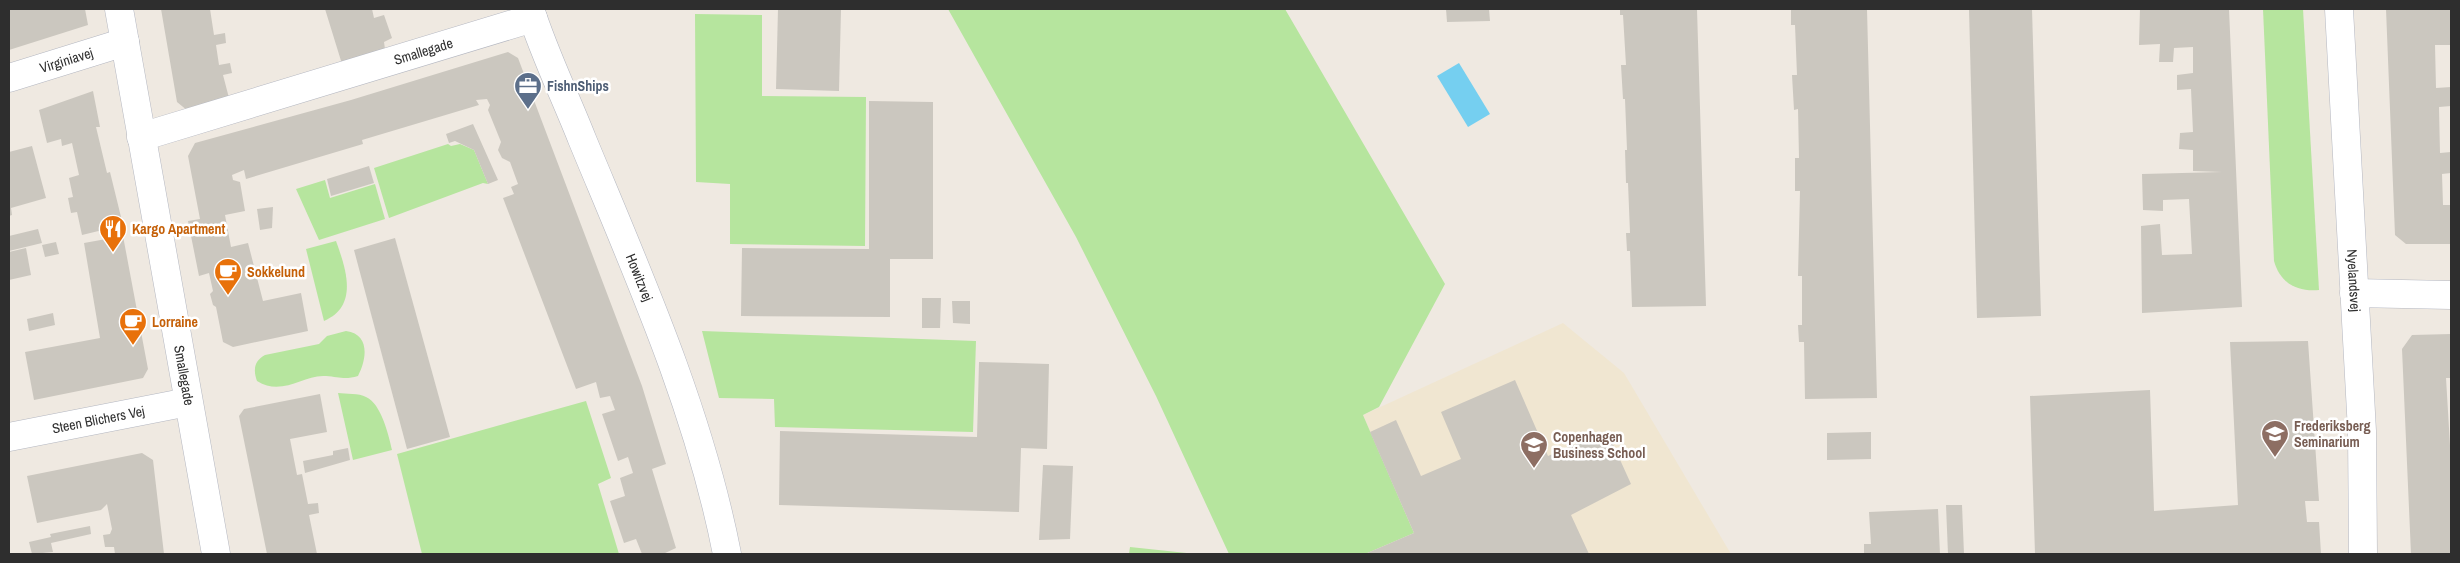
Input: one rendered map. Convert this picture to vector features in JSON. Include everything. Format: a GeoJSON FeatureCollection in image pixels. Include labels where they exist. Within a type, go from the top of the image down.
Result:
{"type":"FeatureCollection","features":[{"type":"Feature","properties":{"kind":"street","name":"Smallegade"},"geometry":{"type":"LineString","coordinates":[[119,9],[216,554]]}},
{"type":"Feature","properties":{"kind":"street","name":"Nyelandsvej"},"geometry":{"type":"LineString","coordinates":[[2339,9],[2362,431],[2363,554]]}},
{"type":"Feature","properties":{"kind":"street","name":"Smallegade"},"geometry":{"type":"LineString","coordinates":[[141,137],[531,13]]}},
{"type":"Feature","properties":{"kind":"street","name":"Howitzvej"},"geometry":{"type":"LineString","coordinates":[[531,13],[660,329],[688,408],[722,525],[727,554]]}},
{"type":"Feature","properties":{"kind":"street","name":"Virginiavej"},"geometry":{"type":"LineString","coordinates":[[9,78],[125,42]]}},
{"type":"Feature","properties":{"kind":"street"},"geometry":{"type":"LineString","coordinates":[[2354,293],[2451,295]]}},
{"type":"Feature","properties":{"kind":"street","name":"Steen Blichers Vej"},"geometry":{"type":"LineString","coordinates":[[9,437],[188,402]]}},
{"type":"Feature","properties":{"kind":"shaded area","name":"Copenhagen Business School"},"geometry":{"type":"Polygon","coordinates":[[[1563,323],[1624,373],[1731,554],[1365,554],[1414,533],[1363,415],[1563,323]]]}},
{"type":"Feature","properties":{"kind":"green space"},"geometry":{"type":"Polygon","coordinates":[[[948,9],[1285,9],[1445,284],[1379,407],[1363,415],[1414,533],[1365,554],[1229,554],[1156,396],[1076,237],[948,9]]]}},
{"type":"Feature","properties":{"kind":"green space"},"geometry":{"type":"Polygon","coordinates":[[[2263,9],[2303,9],[2319,290],[2297,288],[2290,284],[2280,275],[2274,261],[2263,9]]]}},
{"type":"Feature","properties":{"kind":"green space"},"geometry":{"type":"Polygon","coordinates":[[[695,14],[762,15],[762,96],[866,97],[865,246],[730,244],[730,184],[696,182],[695,14]]]}},
{"type":"Feature","properties":{"kind":"green space"},"geometry":{"type":"Polygon","coordinates":[[[448,144],[451,146],[460,144],[474,150],[488,184],[483,183],[389,218],[374,168],[448,144]]]}},
{"type":"Feature","properties":{"kind":"green space"},"geometry":{"type":"Polygon","coordinates":[[[325,180],[330,198],[375,184],[385,219],[319,240],[296,189],[325,180]]]}},
{"type":"Feature","properties":{"kind":"green space"},"geometry":{"type":"Polygon","coordinates":[[[336,241],[346,275],[346,296],[342,306],[335,314],[324,321],[306,249],[336,241]]]}},
{"type":"Feature","properties":{"kind":"green space"},"geometry":{"type":"Polygon","coordinates":[[[346,331],[354,333],[363,342],[363,362],[358,376],[346,378],[317,376],[293,384],[276,387],[257,381],[255,366],[261,357],[319,344],[327,336],[346,331]]]}},
{"type":"Feature","properties":{"kind":"green space"},"geometry":{"type":"Polygon","coordinates":[[[702,331],[976,341],[973,432],[775,427],[774,399],[719,398],[702,331]]]}},
{"type":"Feature","properties":{"kind":"green space"},"geometry":{"type":"Polygon","coordinates":[[[338,393],[360,395],[371,400],[384,420],[392,450],[353,460],[338,393]]]}},
{"type":"Feature","properties":{"kind":"green space"},"geometry":{"type":"Polygon","coordinates":[[[586,401],[611,478],[598,484],[619,554],[422,554],[397,454],[586,401]]]}},
{"type":"Feature","properties":{"kind":"green space"},"geometry":{"type":"Polygon","coordinates":[[[1130,547],[1196,554],[1129,554],[1130,547]]]}},
{"type":"Feature","properties":{"kind":"water"},"geometry":{"type":"Polygon","coordinates":[[[1459,63],[1490,114],[1468,127],[1437,76],[1459,63]]]}},
{"type":"Feature","properties":{"kind":"building"},"geometry":{"type":"Polygon","coordinates":[[[9,9],[85,9],[88,25],[9,50],[9,9]]]}},
{"type":"Feature","properties":{"kind":"building"},"geometry":{"type":"Polygon","coordinates":[[[161,9],[210,9],[214,35],[225,33],[226,43],[216,45],[219,65],[230,63],[232,73],[223,75],[229,98],[188,111],[177,102],[161,9]]]}},
{"type":"Feature","properties":{"kind":"building"},"geometry":{"type":"Polygon","coordinates":[[[325,9],[372,9],[374,18],[384,15],[392,38],[384,42],[385,49],[342,64],[325,9]]]}},
{"type":"Feature","properties":{"kind":"building"},"geometry":{"type":"Polygon","coordinates":[[[778,9],[841,9],[839,91],[776,89],[778,9]]]}},
{"type":"Feature","properties":{"kind":"building"},"geometry":{"type":"Polygon","coordinates":[[[1446,9],[1489,9],[1490,21],[1447,22],[1446,9]]]}},
{"type":"Feature","properties":{"kind":"building"},"geometry":{"type":"Polygon","coordinates":[[[1620,9],[1697,9],[1706,306],[1632,307],[1630,251],[1627,251],[1626,233],[1630,233],[1628,183],[1626,183],[1625,99],[1623,99],[1621,65],[1626,65],[1623,15],[1620,15],[1620,9]]]}},
{"type":"Feature","properties":{"kind":"building"},"geometry":{"type":"Polygon","coordinates":[[[1791,9],[1867,9],[1877,398],[1805,399],[1804,342],[1799,342],[1798,325],[1802,325],[1802,276],[1798,276],[1800,191],[1795,191],[1795,158],[1799,158],[1798,109],[1794,110],[1792,75],[1797,75],[1795,25],[1791,25],[1791,9]]]}},
{"type":"Feature","properties":{"kind":"building"},"geometry":{"type":"Polygon","coordinates":[[[1969,9],[2032,9],[2041,316],[1977,318],[1969,9]]]}},
{"type":"Feature","properties":{"kind":"building"},"geometry":{"type":"Polygon","coordinates":[[[2140,9],[2229,9],[2242,307],[2142,313],[2141,226],[2160,224],[2162,255],[2192,254],[2189,199],[2163,200],[2163,211],[2143,210],[2142,174],[2222,172],[2193,171],[2193,150],[2179,149],[2180,133],[2193,132],[2191,89],[2177,90],[2177,75],[2193,73],[2193,47],[2174,48],[2173,62],[2159,62],[2160,44],[2139,45],[2140,9]]]}},
{"type":"Feature","properties":{"kind":"building"},"geometry":{"type":"Polygon","coordinates":[[[2386,9],[2451,9],[2451,45],[2435,45],[2436,88],[2451,87],[2451,106],[2439,107],[2440,153],[2451,152],[2451,173],[2442,174],[2443,205],[2451,205],[2451,244],[2406,244],[2395,235],[2386,9]]]}},
{"type":"Feature","properties":{"kind":"building"},"geometry":{"type":"Polygon","coordinates":[[[508,52],[518,58],[642,386],[666,464],[652,469],[676,548],[663,554],[642,554],[636,539],[624,543],[610,501],[625,496],[620,478],[633,473],[628,457],[618,461],[602,414],[615,410],[610,396],[600,398],[596,382],[576,389],[503,198],[514,194],[511,187],[518,184],[510,162],[502,158],[498,150],[501,142],[488,110],[490,105],[487,99],[476,100],[479,105],[362,140],[363,144],[246,179],[244,170],[232,175],[233,180],[240,182],[245,211],[225,215],[231,247],[248,243],[263,301],[301,293],[308,331],[233,347],[223,342],[216,307],[213,305],[210,294],[213,291],[209,273],[199,276],[188,221],[200,219],[188,156],[195,143],[351,100],[508,52]]]}},
{"type":"Feature","properties":{"kind":"building"},"geometry":{"type":"Polygon","coordinates":[[[93,91],[100,127],[96,127],[107,173],[110,172],[121,217],[113,219],[115,227],[82,235],[77,212],[71,213],[68,198],[73,197],[69,178],[79,175],[72,143],[62,146],[61,139],[47,143],[39,110],[93,91]]]}},
{"type":"Feature","properties":{"kind":"building"},"geometry":{"type":"Polygon","coordinates":[[[869,101],[933,102],[933,259],[890,259],[890,317],[741,316],[742,248],[869,249],[869,101]]]}},
{"type":"Feature","properties":{"kind":"building"},"geometry":{"type":"Polygon","coordinates":[[[473,124],[498,180],[488,184],[474,150],[455,141],[449,143],[446,134],[473,124]]]}},
{"type":"Feature","properties":{"kind":"building"},"geometry":{"type":"Polygon","coordinates":[[[32,146],[46,198],[11,208],[12,215],[9,216],[9,152],[32,146]]]}},
{"type":"Feature","properties":{"kind":"building"},"geometry":{"type":"Polygon","coordinates":[[[369,166],[374,183],[331,196],[327,179],[369,166]]]}},
{"type":"Feature","properties":{"kind":"building"},"geometry":{"type":"Polygon","coordinates":[[[273,207],[272,228],[260,230],[257,209],[273,207]]]}},
{"type":"Feature","properties":{"kind":"building"},"geometry":{"type":"Polygon","coordinates":[[[38,229],[42,243],[9,251],[9,236],[38,229]]]}},
{"type":"Feature","properties":{"kind":"building"},"geometry":{"type":"Polygon","coordinates":[[[123,236],[148,369],[143,378],[34,400],[25,352],[100,338],[84,243],[123,236]]]}},
{"type":"Feature","properties":{"kind":"building"},"geometry":{"type":"Polygon","coordinates":[[[395,238],[450,437],[407,449],[354,250],[395,238]]]}},
{"type":"Feature","properties":{"kind":"building"},"geometry":{"type":"Polygon","coordinates":[[[56,242],[59,254],[45,257],[42,245],[56,242]]]}},
{"type":"Feature","properties":{"kind":"building"},"geometry":{"type":"Polygon","coordinates":[[[26,248],[31,275],[9,280],[9,252],[26,248]]]}},
{"type":"Feature","properties":{"kind":"building"},"geometry":{"type":"Polygon","coordinates":[[[922,298],[941,298],[940,328],[922,328],[922,298]]]}},
{"type":"Feature","properties":{"kind":"building"},"geometry":{"type":"Polygon","coordinates":[[[952,301],[970,301],[970,324],[953,323],[952,301]]]}},
{"type":"Feature","properties":{"kind":"building"},"geometry":{"type":"Polygon","coordinates":[[[53,313],[55,325],[29,331],[27,319],[53,313]]]}},
{"type":"Feature","properties":{"kind":"building"},"geometry":{"type":"Polygon","coordinates":[[[2451,334],[2451,378],[2446,378],[2451,462],[2451,554],[2411,554],[2402,349],[2412,335],[2451,334]]]}},
{"type":"Feature","properties":{"kind":"building"},"geometry":{"type":"Polygon","coordinates":[[[2308,341],[2319,501],[2305,501],[2307,522],[2319,522],[2321,554],[2035,554],[2030,396],[2150,390],[2154,511],[2238,505],[2230,342],[2308,341]]]}},
{"type":"Feature","properties":{"kind":"building"},"geometry":{"type":"Polygon","coordinates":[[[979,362],[1049,364],[1047,449],[1021,448],[1019,512],[779,505],[780,431],[977,437],[979,362]]]}},
{"type":"Feature","properties":{"kind":"building"},"geometry":{"type":"Polygon","coordinates":[[[1515,380],[1548,456],[1607,431],[1631,484],[1571,515],[1589,554],[1365,554],[1414,533],[1370,432],[1396,420],[1421,476],[1461,459],[1441,412],[1515,380]]]}},
{"type":"Feature","properties":{"kind":"building"},"geometry":{"type":"Polygon","coordinates":[[[320,394],[327,432],[290,439],[297,475],[302,474],[308,504],[318,503],[319,513],[309,515],[317,554],[267,554],[239,416],[244,409],[320,394]]]}},
{"type":"Feature","properties":{"kind":"building"},"geometry":{"type":"Polygon","coordinates":[[[1871,432],[1871,459],[1827,460],[1827,433],[1871,432]]]}},
{"type":"Feature","properties":{"kind":"building"},"geometry":{"type":"Polygon","coordinates":[[[348,448],[350,460],[305,473],[303,461],[333,455],[333,451],[348,448]]]}},
{"type":"Feature","properties":{"kind":"building"},"geometry":{"type":"Polygon","coordinates":[[[142,453],[153,460],[164,554],[115,554],[114,547],[105,547],[103,535],[110,534],[112,529],[107,504],[101,510],[37,523],[27,476],[142,453]]]}},
{"type":"Feature","properties":{"kind":"building"},"geometry":{"type":"Polygon","coordinates":[[[1043,465],[1073,466],[1070,539],[1039,540],[1043,465]]]}},
{"type":"Feature","properties":{"kind":"building"},"geometry":{"type":"Polygon","coordinates":[[[1946,505],[1962,505],[1964,554],[1948,554],[1946,505]]]}},
{"type":"Feature","properties":{"kind":"building"},"geometry":{"type":"Polygon","coordinates":[[[1938,509],[1940,554],[1864,554],[1864,544],[1871,544],[1869,512],[1938,509]]]}},
{"type":"Feature","properties":{"kind":"building"},"geometry":{"type":"Polygon","coordinates":[[[90,526],[91,534],[51,543],[53,552],[32,554],[29,542],[51,537],[50,534],[90,526]]]}},
{"type":"Feature","properties":{"kind":"place","name":"FishnShips"},"geometry":{"type":"Point","coordinates":[528,110]}},
{"type":"Feature","properties":{"kind":"place","name":"Kargo Apartment"},"geometry":{"type":"Point","coordinates":[113,253]}},
{"type":"Feature","properties":{"kind":"place","name":"Sokkelund"},"geometry":{"type":"Point","coordinates":[228,296]}},
{"type":"Feature","properties":{"kind":"place","name":"Lorraine"},"geometry":{"type":"Point","coordinates":[133,346]}},
{"type":"Feature","properties":{"kind":"place","name":"Frederiksberg Seminarium"},"geometry":{"type":"Point","coordinates":[2275,458]}},
{"type":"Feature","properties":{"kind":"place","name":"Copenhagen Business School"},"geometry":{"type":"Point","coordinates":[1534,469]}}]}
